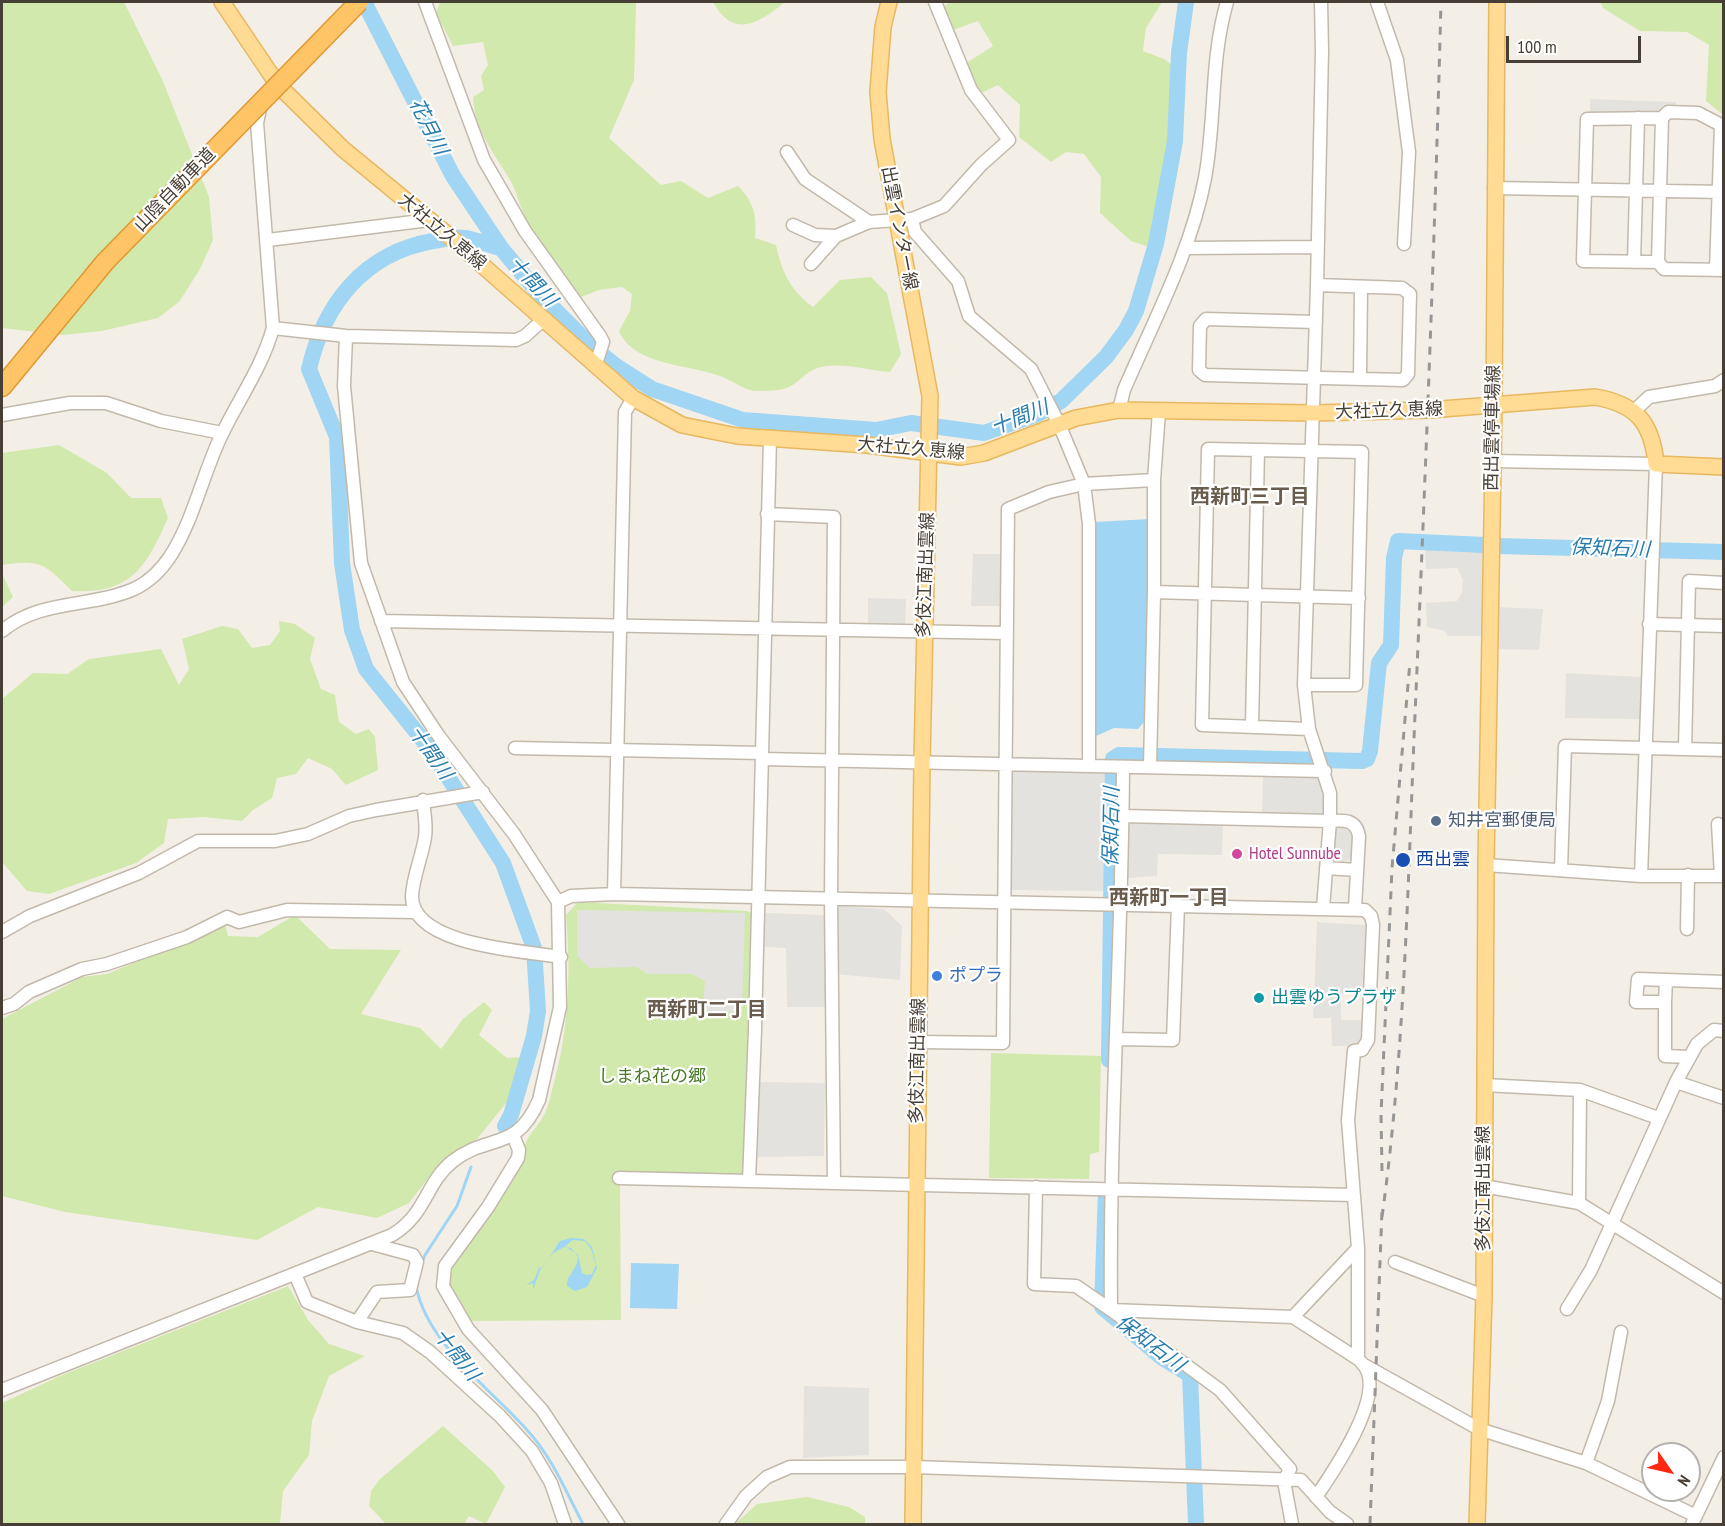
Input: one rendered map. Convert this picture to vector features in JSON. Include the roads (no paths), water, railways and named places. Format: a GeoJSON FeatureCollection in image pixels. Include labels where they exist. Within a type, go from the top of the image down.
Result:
{"type":"FeatureCollection","features":[{"type":"Feature","properties":{"kind":"highway","name":"山陰自動車道"},"geometry":{"type":"LineString","coordinates":[[2,378],[103,261],[351,2]]}},
{"type":"Feature","properties":{"kind":"highway","name":"山陰自動車道"},"geometry":{"type":"LineString","coordinates":[[103,261],[358,2]]}},
{"type":"Feature","properties":{"kind":"highway","name":"山陰自動車道"},"geometry":{"type":"LineString","coordinates":[[2,387],[21,357]]}},
{"type":"Feature","properties":{"kind":"main road","name":"大社立久恵線"},"geometry":{"type":"LineString","coordinates":[[222,2],[278,86],[343,149],[447,235],[633,398],[682,424],[737,436],[867,446],[961,457],[984,453],[1059,424],[1119,410],[1314,413],[1494,406],[1595,397],[1621,403],[1634,411]]}},
{"type":"Feature","properties":{"kind":"main road","name":"出雲インター線"},"geometry":{"type":"LineString","coordinates":[[889,2],[883,27],[879,92],[882,139],[904,220],[930,410],[930,454]]}},
{"type":"Feature","properties":{"kind":"main road","name":"西出雲停車場線"},"geometry":{"type":"LineString","coordinates":[[1486,860],[1494,406],[1497,2]]}},
{"type":"Feature","properties":{"kind":"main road"},"geometry":{"type":"LineString","coordinates":[[1634,411],[1650,432],[1656,464],[1724,467]]}},
{"type":"Feature","properties":{"kind":"main road","name":"多伎江南出雲線"},"geometry":{"type":"LineString","coordinates":[[913,1524],[924,631],[930,454]]}},
{"type":"Feature","properties":{"kind":"main road","name":"多伎江南出雲線"},"geometry":{"type":"LineString","coordinates":[[1477,1524],[1484,1296],[1486,860]]}},
{"type":"Feature","properties":{"kind":"street"},"geometry":{"type":"LineString","coordinates":[[425,2],[484,160],[525,231],[603,342],[596,364]]}},
{"type":"Feature","properties":{"kind":"street"},"geometry":{"type":"LineString","coordinates":[[793,225],[815,236],[836,236],[869,222],[904,220],[944,206],[981,165],[1009,140],[971,90],[935,2]]}},
{"type":"Feature","properties":{"kind":"street"},"geometry":{"type":"LineString","coordinates":[[1119,410],[1124,390],[1185,248],[1206,175],[1217,35],[1227,2]]}},
{"type":"Feature","properties":{"kind":"street"},"geometry":{"type":"LineString","coordinates":[[1321,2],[1323,51],[1315,378],[1310,450],[1304,684],[1309,729],[1325,771],[1330,793],[1323,908]]}},
{"type":"Feature","properties":{"kind":"street"},"geometry":{"type":"LineString","coordinates":[[1377,2],[1397,60],[1409,152],[1404,244]]}},
{"type":"Feature","properties":{"kind":"street"},"geometry":{"type":"LineString","coordinates":[[2,631],[25,615],[45,608],[109,597],[136,588],[162,568],[176,546],[222,433],[256,376],[267,352],[273,328],[268,240],[257,123],[258,111],[264,100],[278,86]]}},
{"type":"Feature","properties":{"kind":"street"},"geometry":{"type":"LineString","coordinates":[[1668,112],[1698,113],[1720,125],[1722,152],[1720,270],[1664,269],[1658,262],[1662,118],[1668,112]]}},
{"type":"Feature","properties":{"kind":"street"},"geometry":{"type":"LineString","coordinates":[[1634,262],[1638,118]]}},
{"type":"Feature","properties":{"kind":"street"},"geometry":{"type":"LineString","coordinates":[[1658,262],[1583,261],[1587,119],[1662,118]]}},
{"type":"Feature","properties":{"kind":"street"},"geometry":{"type":"LineString","coordinates":[[787,153],[805,180],[869,222]]}},
{"type":"Feature","properties":{"kind":"street"},"geometry":{"type":"LineString","coordinates":[[1494,188],[1721,192]]}},
{"type":"Feature","properties":{"kind":"street"},"geometry":{"type":"LineString","coordinates":[[268,240],[429,220]]}},
{"type":"Feature","properties":{"kind":"street"},"geometry":{"type":"LineString","coordinates":[[904,220],[958,281],[969,316],[1031,369],[1059,424],[1084,484],[1089,524],[1089,764]]}},
{"type":"Feature","properties":{"kind":"street"},"geometry":{"type":"LineString","coordinates":[[811,264],[836,236]]}},
{"type":"Feature","properties":{"kind":"street"},"geometry":{"type":"LineString","coordinates":[[1185,248],[1317,247]]}},
{"type":"Feature","properties":{"kind":"street"},"geometry":{"type":"LineString","coordinates":[[1316,322],[1206,319],[1200,326],[1199,370],[1205,375],[1403,380],[1408,374],[1410,294],[1402,288],[1317,285]]}},
{"type":"Feature","properties":{"kind":"street"},"geometry":{"type":"LineString","coordinates":[[1360,378],[1361,288]]}},
{"type":"Feature","properties":{"kind":"street"},"geometry":{"type":"LineString","coordinates":[[273,328],[345,336],[516,340],[525,336],[544,320]]}},
{"type":"Feature","properties":{"kind":"street"},"geometry":{"type":"LineString","coordinates":[[2,1390],[392,1235],[410,1223],[422,1208],[441,1173],[453,1161],[513,1135],[533,1113],[544,1079],[560,1007],[561,957],[558,902],[514,834],[438,735],[403,682],[361,563],[344,386],[345,336]]}},
{"type":"Feature","properties":{"kind":"street"},"geometry":{"type":"LineString","coordinates":[[1634,411],[1649,397],[1715,386],[1724,380]]}},
{"type":"Feature","properties":{"kind":"street"},"geometry":{"type":"LineString","coordinates":[[614,894],[626,412],[633,398]]}},
{"type":"Feature","properties":{"kind":"street"},"geometry":{"type":"LineString","coordinates":[[2,415],[70,403],[106,403],[161,421],[222,433]]}},
{"type":"Feature","properties":{"kind":"street"},"geometry":{"type":"LineString","coordinates":[[1150,767],[1154,480],[1159,411]]}},
{"type":"Feature","properties":{"kind":"street"},"geometry":{"type":"LineString","coordinates":[[749,1181],[770,439]]}},
{"type":"Feature","properties":{"kind":"street"},"geometry":{"type":"LineString","coordinates":[[1304,684],[1356,685],[1362,452],[1208,449],[1202,724],[1309,729]]}},
{"type":"Feature","properties":{"kind":"street"},"geometry":{"type":"LineString","coordinates":[[1252,725],[1258,450]]}},
{"type":"Feature","properties":{"kind":"street"},"geometry":{"type":"LineString","coordinates":[[1493,461],[1656,464],[1641,876]]}},
{"type":"Feature","properties":{"kind":"street"},"geometry":{"type":"LineString","coordinates":[[918,1042],[1002,1043],[1008,509],[1049,492],[1084,484],[1154,480]]}},
{"type":"Feature","properties":{"kind":"street"},"geometry":{"type":"LineString","coordinates":[[767,514],[834,517],[831,899],[834,1182]]}},
{"type":"Feature","properties":{"kind":"street"},"geometry":{"type":"LineString","coordinates":[[1686,749],[1689,581],[1724,583]]}},
{"type":"Feature","properties":{"kind":"street"},"geometry":{"type":"LineString","coordinates":[[1154,592],[1359,598]]}},
{"type":"Feature","properties":{"kind":"street"},"geometry":{"type":"LineString","coordinates":[[381,621],[1006,633]]}},
{"type":"Feature","properties":{"kind":"street"},"geometry":{"type":"LineString","coordinates":[[1649,624],[1687,627],[1724,626]]}},
{"type":"Feature","properties":{"kind":"street"},"geometry":{"type":"LineString","coordinates":[[1561,869],[1565,746],[1724,750]]}},
{"type":"Feature","properties":{"kind":"street"},"geometry":{"type":"LineString","coordinates":[[515,747],[832,760],[1325,771]]}},
{"type":"Feature","properties":{"kind":"street"},"geometry":{"type":"LineString","coordinates":[[1111,1310],[1110,1189],[1117,1039],[1123,767]]}},
{"type":"Feature","properties":{"kind":"street"},"geometry":{"type":"LineString","coordinates":[[2,932],[30,916],[139,873],[198,841],[275,841],[308,834],[349,816],[423,800],[483,792]]}},
{"type":"Feature","properties":{"kind":"street"},"geometry":{"type":"LineString","coordinates":[[423,800],[425,836],[412,899],[416,912],[434,930],[452,938],[561,957]]}},
{"type":"Feature","properties":{"kind":"street"},"geometry":{"type":"LineString","coordinates":[[1123,816],[1351,822],[1357,827],[1355,908]]}},
{"type":"Feature","properties":{"kind":"street"},"geometry":{"type":"LineString","coordinates":[[1486,860],[1641,876],[1722,876],[1718,824]]}},
{"type":"Feature","properties":{"kind":"street"},"geometry":{"type":"LineString","coordinates":[[1326,868],[1357,870]]}},
{"type":"Feature","properties":{"kind":"street"},"geometry":{"type":"LineString","coordinates":[[1687,929],[1688,875]]}},
{"type":"Feature","properties":{"kind":"street"},"geometry":{"type":"LineString","coordinates":[[558,902],[571,896],[614,894],[1365,910],[1371,915],[1372,925],[1368,1040],[1362,1050],[1354,1051],[1348,1120],[1358,1248],[1362,1363],[1367,1407],[1316,1497]]}},
{"type":"Feature","properties":{"kind":"street"},"geometry":{"type":"LineString","coordinates":[[1117,1039],[1173,1041],[1178,905]]}},
{"type":"Feature","properties":{"kind":"street"},"geometry":{"type":"LineString","coordinates":[[2,1008],[14,1004],[29,992],[82,969],[107,964],[187,937],[227,917],[239,922],[287,909],[416,912]]}},
{"type":"Feature","properties":{"kind":"street"},"geometry":{"type":"LineString","coordinates":[[1665,1002],[1636,1002],[1638,979],[1724,982]]}},
{"type":"Feature","properties":{"kind":"street"},"geometry":{"type":"LineString","coordinates":[[1666,980],[1665,1056],[1690,1057]]}},
{"type":"Feature","properties":{"kind":"street"},"geometry":{"type":"LineString","coordinates":[[1567,1309],[1592,1270],[1658,1118],[1697,1044],[1714,1030],[1724,1031]]}},
{"type":"Feature","properties":{"kind":"street"},"geometry":{"type":"LineString","coordinates":[[1676,1082],[1724,1098]]}},
{"type":"Feature","properties":{"kind":"street"},"geometry":{"type":"LineString","coordinates":[[1484,1085],[1580,1090],[1658,1118]]}},
{"type":"Feature","properties":{"kind":"street"},"geometry":{"type":"LineString","coordinates":[[1579,1203],[1580,1090]]}},
{"type":"Feature","properties":{"kind":"street"},"geometry":{"type":"LineString","coordinates":[[513,1135],[519,1150],[515,1165],[445,1266],[443,1286],[468,1329],[542,1410],[618,1524]]}},
{"type":"Feature","properties":{"kind":"street"},"geometry":{"type":"LineString","coordinates":[[620,1178],[917,1183],[1354,1195]]}},
{"type":"Feature","properties":{"kind":"street"},"geometry":{"type":"LineString","coordinates":[[1483,1186],[1579,1203],[1724,1293]]}},
{"type":"Feature","properties":{"kind":"street"},"geometry":{"type":"LineString","coordinates":[[1036,1187],[1034,1284],[1076,1286],[1220,1390],[1290,1469],[1284,1481],[1292,1524]]}},
{"type":"Feature","properties":{"kind":"street"},"geometry":{"type":"LineString","coordinates":[[357,1322],[377,1292],[410,1290],[417,1262],[413,1255],[372,1244]]}},
{"type":"Feature","properties":{"kind":"street"},"geometry":{"type":"LineString","coordinates":[[1293,1317],[1358,1248]]}},
{"type":"Feature","properties":{"kind":"street"},"geometry":{"type":"LineString","coordinates":[[1395,1262],[1484,1296]]}},
{"type":"Feature","properties":{"kind":"street"},"geometry":{"type":"LineString","coordinates":[[295,1274],[307,1302],[357,1322],[390,1329],[414,1338],[500,1416],[543,1465],[565,1524]]}},
{"type":"Feature","properties":{"kind":"street"},"geometry":{"type":"LineString","coordinates":[[1111,1310],[1293,1317],[1362,1363],[1479,1429],[1586,1463],[1694,1520],[1724,1457]]}},
{"type":"Feature","properties":{"kind":"street"},"geometry":{"type":"LineString","coordinates":[[1586,1463],[1608,1401],[1621,1332]]}},
{"type":"Feature","properties":{"kind":"street"},"geometry":{"type":"LineString","coordinates":[[726,1524],[746,1496],[767,1477],[790,1467],[913,1467],[1301,1480],[1330,1512],[1347,1524]]}},
{"type":"Feature","properties":{"kind":"water"},"geometry":{"type":"Polygon","coordinates":[[[1150,519],[1145,721],[1138,729],[1114,728],[1096,736],[1094,522],[1150,519]]]}},
{"type":"Feature","properties":{"kind":"water"},"geometry":{"type":"Polygon","coordinates":[[[571,1238],[584,1239],[592,1247],[597,1268],[587,1287],[575,1291],[567,1286],[577,1262],[578,1257],[575,1253],[578,1255],[582,1273],[592,1274],[596,1265],[591,1249],[585,1241],[573,1240],[565,1246],[567,1247],[553,1253],[547,1261],[560,1241],[571,1238]]]}},
{"type":"Feature","properties":{"kind":"water"},"geometry":{"type":"Polygon","coordinates":[[[631,1263],[679,1264],[677,1309],[630,1308],[631,1263]]]}},
{"type":"Feature","properties":{"kind":"water"},"geometry":{"type":"Polygon","coordinates":[[[542,1267],[533,1290],[533,1283],[526,1285],[534,1280],[539,1268],[542,1267]]]}},
{"type":"Feature","properties":{"kind":"waterway","name":"十間川"},"geometry":{"type":"LineString","coordinates":[[364,2],[453,176],[501,248],[542,297],[591,346],[616,366],[652,389],[743,420],[876,430],[911,423],[984,433],[1038,414],[1061,401],[1106,357],[1126,330],[1136,311],[1156,244],[1175,141],[1179,53],[1186,2]]}},
{"type":"Feature","properties":{"kind":"waterway","name":"十間川"},"geometry":{"type":"LineString","coordinates":[[501,248],[470,239],[453,238],[408,247],[387,257],[367,270],[337,303],[325,323],[309,369],[337,437],[342,563],[352,630],[366,669],[430,749],[503,863],[534,948],[538,1011],[534,1036],[511,1115],[505,1126]]}},
{"type":"Feature","properties":{"kind":"waterway","name":"保知石川"},"geometry":{"type":"LineString","coordinates":[[1109,1060],[1113,759],[1119,755],[1362,761],[1367,759],[1370,751],[1379,663],[1391,645],[1394,558],[1398,541],[1485,545]]}},
{"type":"Feature","properties":{"kind":"waterway","name":"保知石川"},"geometry":{"type":"LineString","coordinates":[[1497,546],[1724,552]]}},
{"type":"Feature","properties":{"kind":"waterway","name":"十間川"},"geometry":{"type":"LineString","coordinates":[[421,1265],[457,1206],[471,1167]]}},
{"type":"Feature","properties":{"kind":"waterway","name":"保知石川"},"geometry":{"type":"LineString","coordinates":[[1106,1191],[1102,1307],[1161,1357],[1190,1375],[1196,1524]]}},
{"type":"Feature","properties":{"kind":"waterway","name":"十間川"},"geometry":{"type":"LineString","coordinates":[[416,1286],[422,1307],[446,1346],[536,1440],[558,1475],[583,1524]]}},
{"type":"Feature","properties":{"kind":"railway"},"geometry":{"type":"LineString","coordinates":[[1382,1217],[1396,1086],[1405,955],[1430,347],[1441,2]]}},
{"type":"Feature","properties":{"kind":"railway"},"geometry":{"type":"LineString","coordinates":[[1382,1171],[1381,1114],[1392,868],[1410,662]]}},
{"type":"Feature","properties":{"kind":"railway"},"geometry":{"type":"LineString","coordinates":[[1370,1524],[1382,1210]]}},
{"type":"Feature","properties":{"kind":"place","name":"知井宮郵便局"},"geometry":{"type":"Point","coordinates":[1436,821]}},
{"type":"Feature","properties":{"kind":"place","name":"Hotel Sunnube"},"geometry":{"type":"Point","coordinates":[1237,854]}},
{"type":"Feature","properties":{"kind":"place","name":"西出雲"},"geometry":{"type":"Point","coordinates":[1403,860]}},
{"type":"Feature","properties":{"kind":"place","name":"ポプラ"},"geometry":{"type":"Point","coordinates":[937,976]}},
{"type":"Feature","properties":{"kind":"place","name":"出雲ゆうプラザ"},"geometry":{"type":"Point","coordinates":[1259,998]}},
{"type":"Feature","properties":{"kind":"district","name":"西新町三丁目"},"geometry":{"type":"Point","coordinates":[1250,497]}},
{"type":"Feature","properties":{"kind":"district","name":"西新町一丁目"},"geometry":{"type":"Point","coordinates":[1169,898]}},
{"type":"Feature","properties":{"kind":"district","name":"西新町二丁目"},"geometry":{"type":"Point","coordinates":[707,1010]}},
{"type":"Feature","properties":{"kind":"water label","name":"花月川"},"geometry":{"type":"Point","coordinates":[428,127]}},
{"type":"Feature","properties":{"kind":"park label","name":"しまね花の郷"},"geometry":{"type":"Point","coordinates":[652,1077]}}]}
